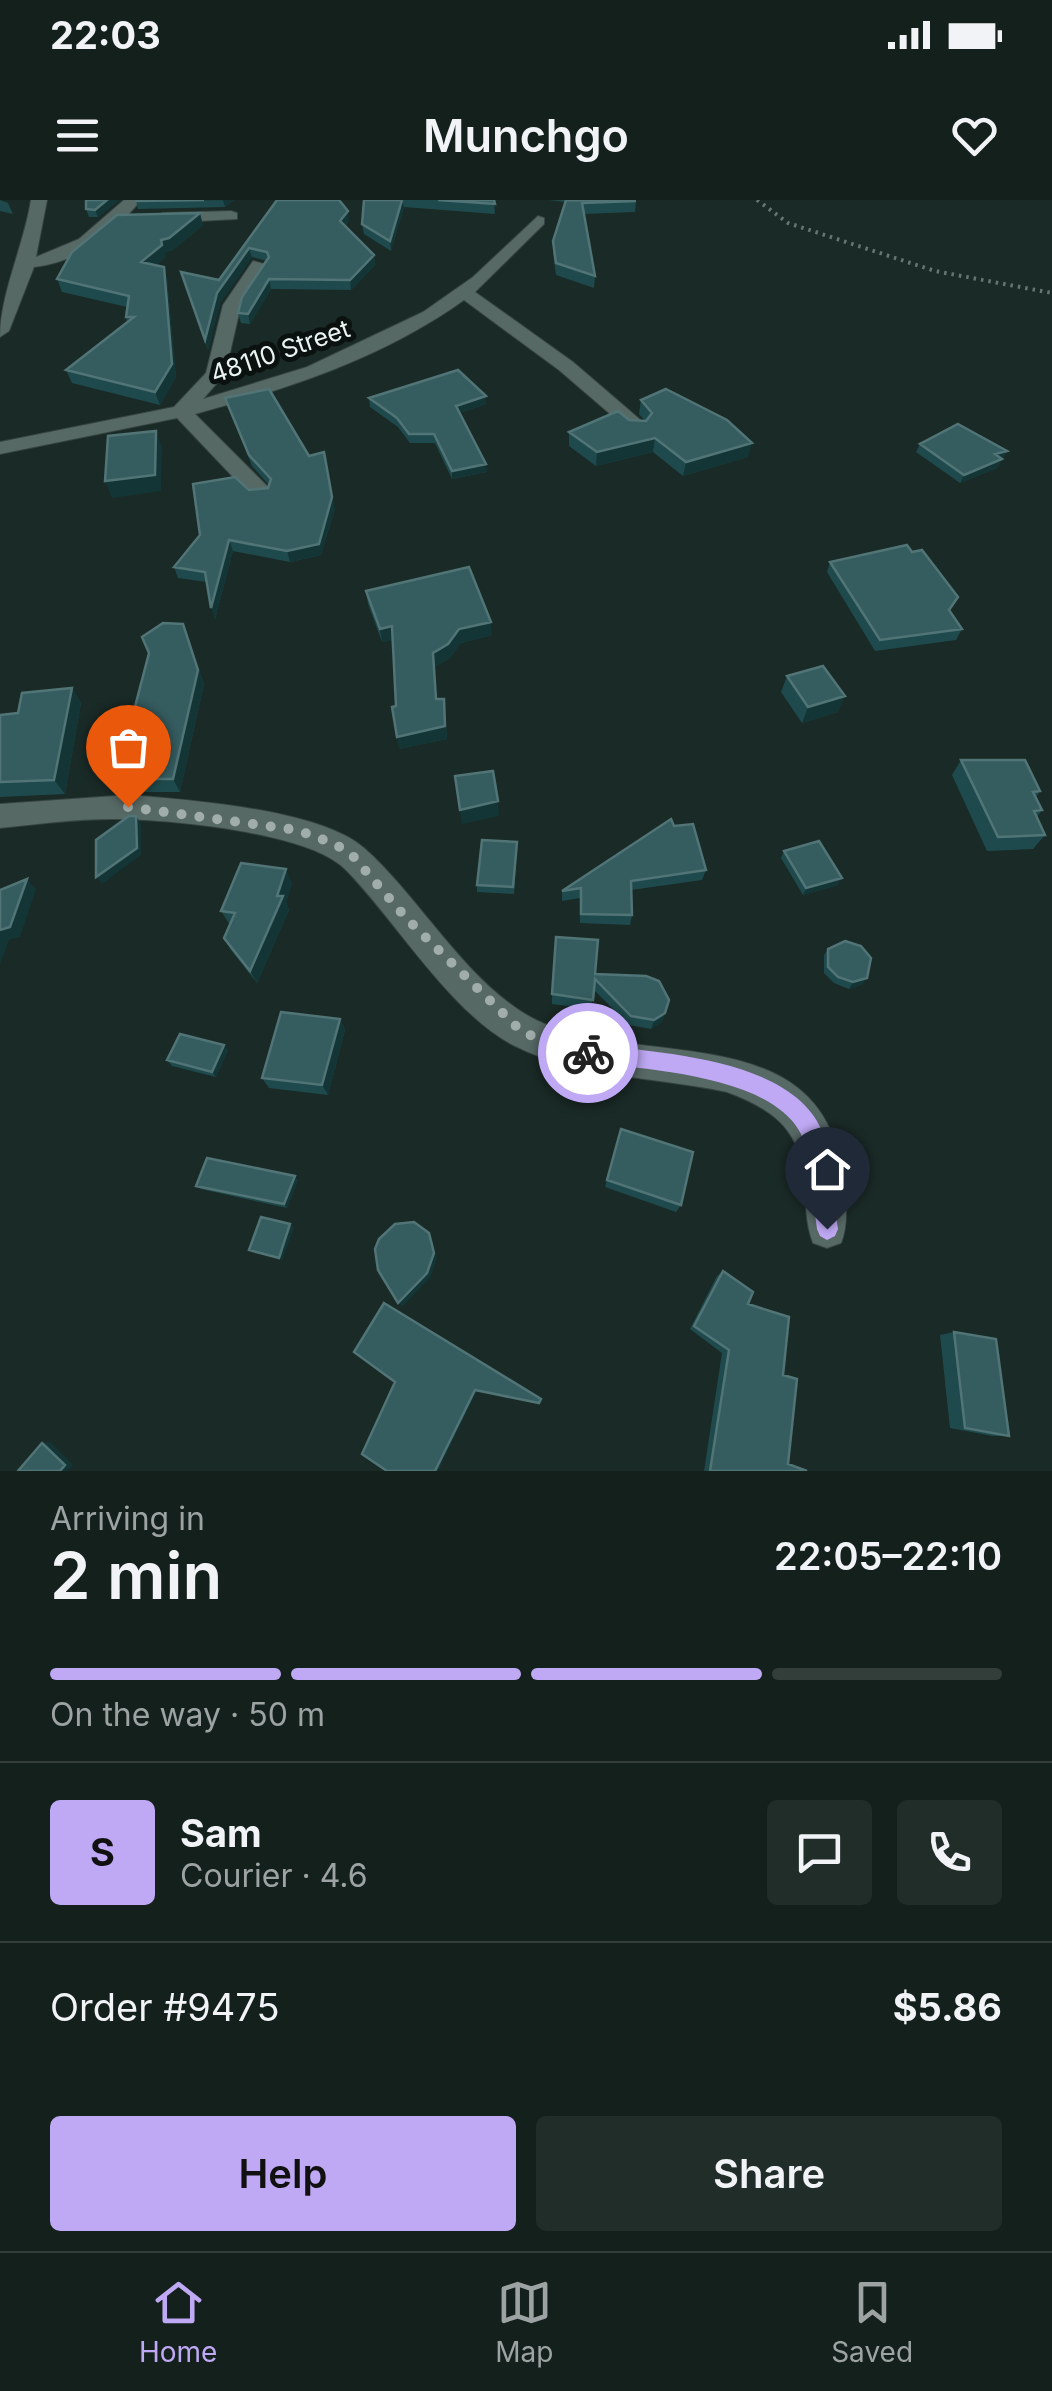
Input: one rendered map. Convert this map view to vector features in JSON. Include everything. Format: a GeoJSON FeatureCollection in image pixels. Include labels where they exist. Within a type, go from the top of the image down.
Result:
{"type":"FeatureCollection","features":[{"type":"Feature","properties":{"kind":"street"},"geometry":{"type":"LineString","coordinates":[[0,331],[26,264],[39,200]]}},
{"type":"Feature","properties":{"kind":"street"},"geometry":{"type":"LineString","coordinates":[[26,264],[57,259],[134,200]]}},
{"type":"Feature","properties":{"kind":"street"},"geometry":{"type":"LineString","coordinates":[[114,218],[230,216]]}},
{"type":"Feature","properties":{"kind":"street","name":"48110 Street"},"geometry":{"type":"LineString","coordinates":[[0,448],[181,411],[360,352],[464,292],[538,222]]}},
{"type":"Feature","properties":{"kind":"street"},"geometry":{"type":"LineString","coordinates":[[259,266],[232,305],[214,374],[181,411],[260,492]]}},
{"type":"Feature","properties":{"kind":"street"},"geometry":{"type":"LineString","coordinates":[[464,292],[566,366],[638,427]]}},
{"type":"Feature","properties":{"kind":"street"},"geometry":{"type":"LineString","coordinates":[[0,816],[128,807],[297,830],[335,844],[352,855],[431,944],[520,1030],[552,1046],[690,1067],[743,1080],[776,1094],[798,1113],[814,1138],[827,1229]]}},
{"type":"Feature","properties":{"kind":"path"},"geometry":{"type":"LineString","coordinates":[[757,200],[788,224],[935,271],[1052,293]]}},
{"type":"Feature","properties":{"kind":"building"},"geometry":{"type":"Polygon","coordinates":[[[86,200],[107,200],[95,210],[86,209],[86,200]]]}},
{"type":"Feature","properties":{"kind":"building"},"geometry":{"type":"Polygon","coordinates":[[[277,200],[339,200],[348,211],[340,221],[374,255],[350,280],[269,279],[248,314],[238,313],[242,297],[269,257],[267,252],[249,248],[217,293],[205,340],[181,272],[219,280],[277,200]]]}},
{"type":"Feature","properties":{"kind":"building"},"geometry":{"type":"Polygon","coordinates":[[[364,200],[402,200],[390,241],[362,224],[364,200]]]}},
{"type":"Feature","properties":{"kind":"building"},"geometry":{"type":"Polygon","coordinates":[[[438,200],[494,200],[495,204],[438,200]]]}},
{"type":"Feature","properties":{"kind":"building"},"geometry":{"type":"Polygon","coordinates":[[[566,200],[636,201],[582,203],[595,276],[556,263],[553,241],[566,200]]]}},
{"type":"Feature","properties":{"kind":"building"},"geometry":{"type":"Polygon","coordinates":[[[200,213],[161,240],[162,245],[141,262],[164,267],[172,364],[155,392],[66,370],[134,317],[126,317],[129,296],[57,279],[72,252],[117,215],[200,213]]]}},
{"type":"Feature","properties":{"kind":"building"},"geometry":{"type":"Polygon","coordinates":[[[458,370],[486,396],[456,406],[486,464],[452,471],[434,434],[409,434],[397,418],[369,398],[458,370]]]}},
{"type":"Feature","properties":{"kind":"building"},"geometry":{"type":"Polygon","coordinates":[[[269,389],[309,456],[324,452],[332,497],[319,544],[287,551],[229,540],[211,608],[205,572],[174,567],[200,535],[193,484],[235,477],[249,490],[268,488],[271,479],[249,455],[225,398],[269,389]]]}},
{"type":"Feature","properties":{"kind":"building"},"geometry":{"type":"Polygon","coordinates":[[[666,389],[727,420],[752,443],[686,462],[655,438],[597,452],[569,432],[618,411],[629,420],[646,421],[652,413],[641,400],[666,389]]]}},
{"type":"Feature","properties":{"kind":"building"},"geometry":{"type":"Polygon","coordinates":[[[958,424],[1007,451],[995,454],[1002,459],[964,475],[920,444],[958,424]]]}},
{"type":"Feature","properties":{"kind":"building"},"geometry":{"type":"Polygon","coordinates":[[[156,431],[155,475],[105,481],[108,436],[156,431]]]}},
{"type":"Feature","properties":{"kind":"building"},"geometry":{"type":"Polygon","coordinates":[[[907,545],[912,552],[922,550],[958,597],[949,610],[962,629],[880,640],[830,562],[907,545]]]}},
{"type":"Feature","properties":{"kind":"building"},"geometry":{"type":"Polygon","coordinates":[[[469,567],[491,622],[459,629],[448,644],[433,653],[436,699],[444,699],[445,726],[397,737],[392,707],[396,706],[392,626],[380,629],[366,591],[469,567]]]}},
{"type":"Feature","properties":{"kind":"building"},"geometry":{"type":"Polygon","coordinates":[[[163,623],[183,624],[198,670],[173,779],[127,779],[133,764],[125,745],[149,653],[142,637],[163,623]]]}},
{"type":"Feature","properties":{"kind":"building"},"geometry":{"type":"Polygon","coordinates":[[[823,666],[845,696],[808,707],[787,676],[823,666]]]}},
{"type":"Feature","properties":{"kind":"building"},"geometry":{"type":"Polygon","coordinates":[[[72,688],[54,780],[0,782],[0,715],[18,713],[22,693],[72,688]]]}},
{"type":"Feature","properties":{"kind":"building"},"geometry":{"type":"Polygon","coordinates":[[[961,760],[1025,760],[1040,791],[1033,792],[1042,810],[1034,811],[1045,835],[998,837],[961,760]]]}},
{"type":"Feature","properties":{"kind":"building"},"geometry":{"type":"Polygon","coordinates":[[[493,771],[498,801],[460,810],[455,776],[493,771]]]}},
{"type":"Feature","properties":{"kind":"building"},"geometry":{"type":"Polygon","coordinates":[[[129,816],[136,816],[137,848],[96,877],[96,840],[129,816]]]}},
{"type":"Feature","properties":{"kind":"building"},"geometry":{"type":"Polygon","coordinates":[[[671,819],[674,826],[693,824],[706,870],[631,881],[632,915],[581,914],[581,888],[562,891],[671,819]]]}},
{"type":"Feature","properties":{"kind":"building"},"geometry":{"type":"Polygon","coordinates":[[[482,840],[517,842],[513,887],[477,885],[482,840]]]}},
{"type":"Feature","properties":{"kind":"building"},"geometry":{"type":"Polygon","coordinates":[[[819,841],[842,878],[806,888],[784,851],[819,841]]]}},
{"type":"Feature","properties":{"kind":"building"},"geometry":{"type":"Polygon","coordinates":[[[241,863],[286,869],[277,896],[283,896],[250,971],[224,938],[235,913],[221,911],[241,863]]]}},
{"type":"Feature","properties":{"kind":"building"},"geometry":{"type":"Polygon","coordinates":[[[27,879],[10,927],[0,930],[0,890],[27,879]]]}},
{"type":"Feature","properties":{"kind":"building"},"geometry":{"type":"Polygon","coordinates":[[[556,937],[598,940],[595,974],[646,976],[659,981],[669,1000],[665,1013],[654,1020],[631,1016],[595,979],[593,1000],[552,994],[556,937]]]}},
{"type":"Feature","properties":{"kind":"building"},"geometry":{"type":"Polygon","coordinates":[[[845,941],[861,946],[871,958],[867,978],[853,982],[838,977],[828,967],[828,949],[845,941]]]}},
{"type":"Feature","properties":{"kind":"building"},"geometry":{"type":"Polygon","coordinates":[[[281,1012],[340,1019],[322,1085],[262,1078],[281,1012]]]}},
{"type":"Feature","properties":{"kind":"building"},"geometry":{"type":"Polygon","coordinates":[[[180,1034],[224,1045],[212,1072],[167,1060],[180,1034]]]}},
{"type":"Feature","properties":{"kind":"building"},"geometry":{"type":"Polygon","coordinates":[[[621,1129],[693,1152],[681,1205],[607,1180],[621,1129]]]}},
{"type":"Feature","properties":{"kind":"building"},"geometry":{"type":"Polygon","coordinates":[[[207,1158],[295,1176],[284,1204],[196,1186],[207,1158]]]}},
{"type":"Feature","properties":{"kind":"building"},"geometry":{"type":"Polygon","coordinates":[[[261,1217],[290,1224],[279,1258],[249,1250],[261,1217]]]}},
{"type":"Feature","properties":{"kind":"building"},"geometry":{"type":"Polygon","coordinates":[[[414,1222],[429,1233],[434,1253],[427,1273],[398,1303],[378,1270],[375,1249],[379,1239],[395,1224],[414,1222]]]}},
{"type":"Feature","properties":{"kind":"building"},"geometry":{"type":"Polygon","coordinates":[[[723,1271],[753,1292],[748,1304],[789,1317],[783,1375],[797,1379],[788,1464],[807,1471],[710,1471],[729,1350],[694,1326],[723,1271]]]}},
{"type":"Feature","properties":{"kind":"building"},"geometry":{"type":"Polygon","coordinates":[[[384,1303],[541,1399],[539,1403],[475,1390],[435,1471],[387,1471],[362,1454],[395,1382],[354,1352],[384,1303]]]}},
{"type":"Feature","properties":{"kind":"building"},"geometry":{"type":"Polygon","coordinates":[[[954,1332],[996,1339],[1009,1436],[965,1428],[954,1332]]]}},
{"type":"Feature","properties":{"kind":"building"},"geometry":{"type":"Polygon","coordinates":[[[42,1443],[65,1465],[60,1471],[18,1471],[42,1443]]]}},
{"type":"Feature","properties":{"kind":"way so far"},"geometry":{"type":"LineString","coordinates":[[128,807],[297,830],[335,844],[352,855],[492,1007],[520,1030],[552,1046],[588,1053]]}},
{"type":"Feature","properties":{"kind":"route"},"geometry":{"type":"LineString","coordinates":[[588,1053],[690,1067],[743,1080],[776,1094],[798,1113],[814,1138],[822,1169],[827,1229]]}}]}
